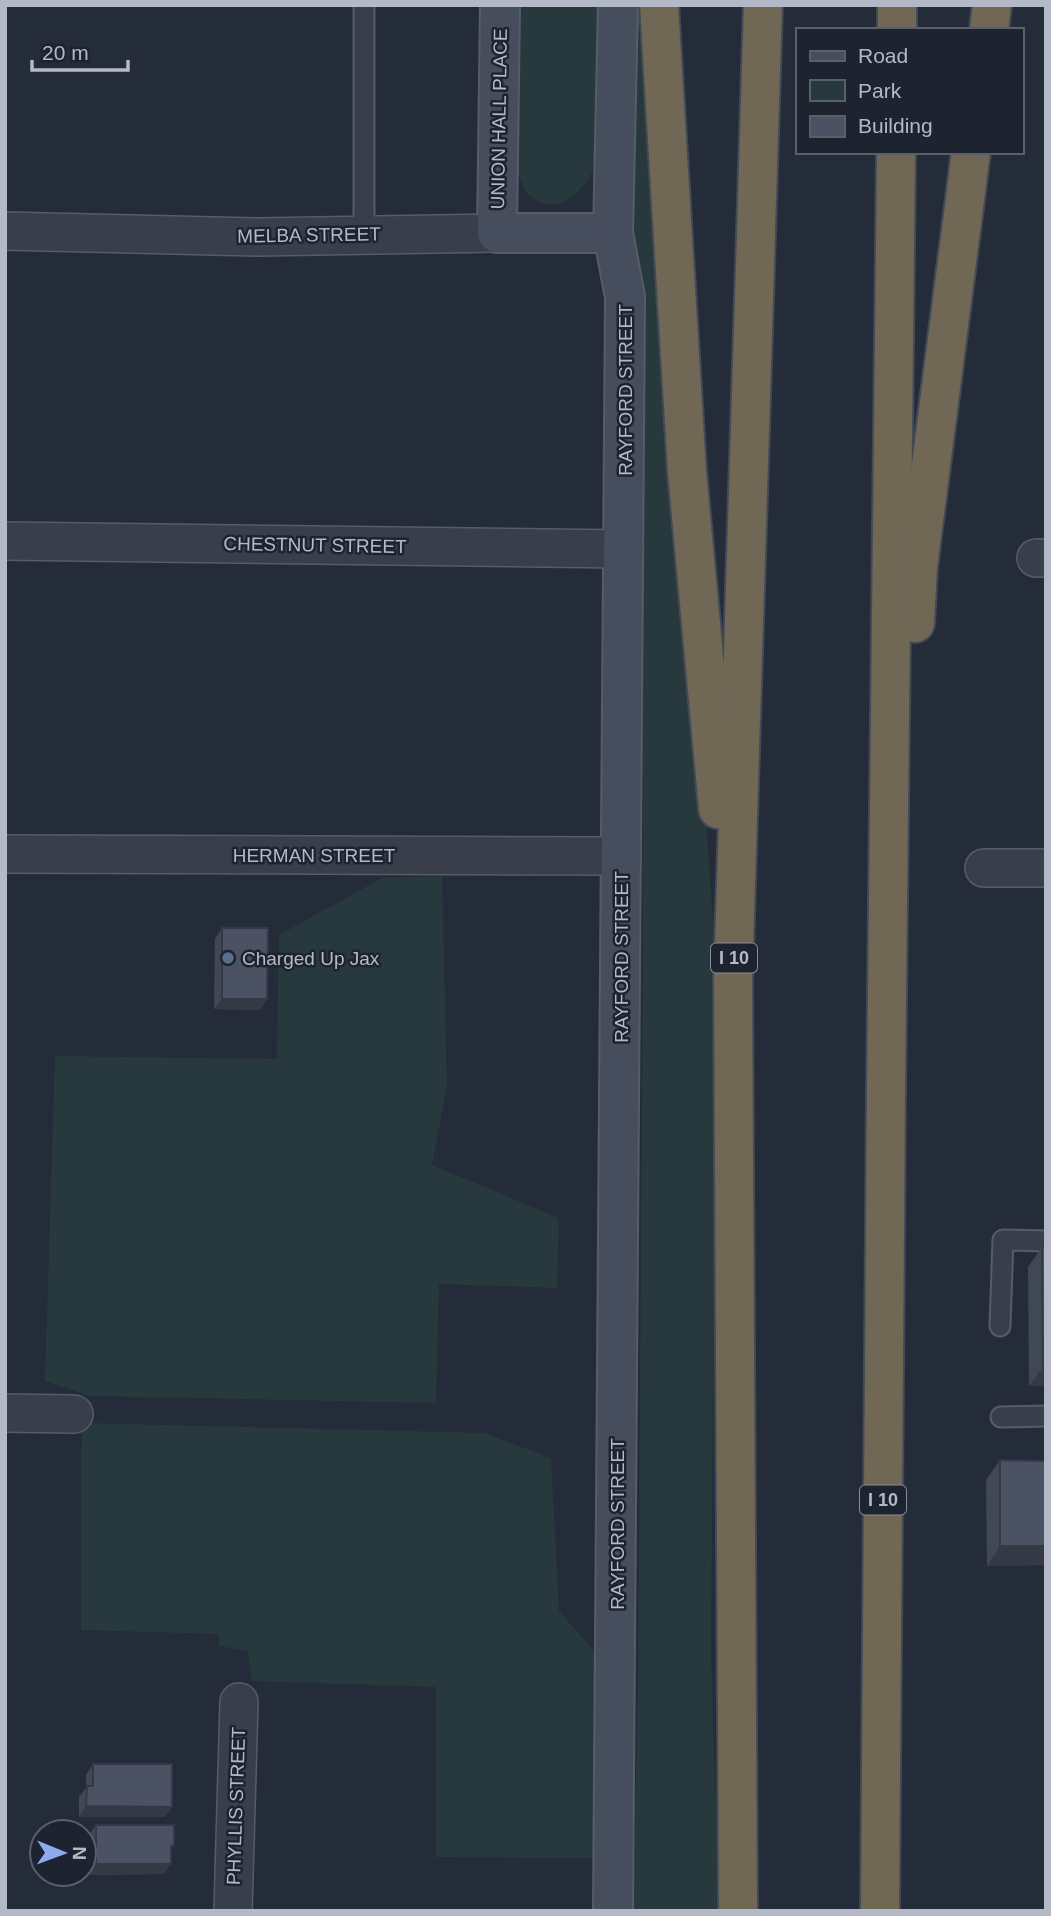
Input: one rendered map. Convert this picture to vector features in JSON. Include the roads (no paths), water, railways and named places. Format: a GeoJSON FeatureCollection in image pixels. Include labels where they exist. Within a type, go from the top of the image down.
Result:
{"type":"FeatureCollection","features":[{"type":"Feature","properties":{"kind":"highway"},"geometry":{"type":"LineString","coordinates":[[659,5],[687,472],[733,979]]}},
{"type":"Feature","properties":{"kind":"highway","name":"I 10"},"geometry":{"type":"LineString","coordinates":[[738,1911],[733,979],[763,5]]}},
{"type":"Feature","properties":{"kind":"highway"},"geometry":{"type":"LineString","coordinates":[[897,5],[897,28]]}},
{"type":"Feature","properties":{"kind":"highway"},"geometry":{"type":"LineString","coordinates":[[989,28],[992,5]]}},
{"type":"Feature","properties":{"kind":"highway","name":"I 10"},"geometry":{"type":"LineString","coordinates":[[880,1911],[895,154]]}},
{"type":"Feature","properties":{"kind":"highway"},"geometry":{"type":"LineString","coordinates":[[886,1090],[918,567],[971,154]]}},
{"type":"Feature","properties":{"kind":"street","name":"UNION HALL PLACE"},"geometry":{"type":"LineString","coordinates":[[497,233],[500,5]]}},
{"type":"Feature","properties":{"kind":"street","name":"RAYFORD STREET"},"geometry":{"type":"LineString","coordinates":[[613,1911],[625,297],[613,233],[618,5]]}},
{"type":"Feature","properties":{"kind":"street","name":"MELBA STREET"},"geometry":{"type":"LineString","coordinates":[[5,231],[258,237],[613,233]]}},
{"type":"Feature","properties":{"kind":"street","name":"CHESTNUT STREET"},"geometry":{"type":"LineString","coordinates":[[5,541],[624,549]]}},
{"type":"Feature","properties":{"kind":"street","name":"HERMAN STREET"},"geometry":{"type":"LineString","coordinates":[[5,854],[622,856]]}},
{"type":"Feature","properties":{"kind":"street"},"geometry":{"type":"LineString","coordinates":[[984,868],[1046,868]]}},
{"type":"Feature","properties":{"kind":"street"},"geometry":{"type":"LineString","coordinates":[[5,1413],[74,1414]]}},
{"type":"Feature","properties":{"kind":"street","name":"PHYLLIS STREET"},"geometry":{"type":"LineString","coordinates":[[233,1911],[239,1702]]}},
{"type":"Feature","properties":{"kind":"lane"},"geometry":{"type":"LineString","coordinates":[[364,5],[364,235]]}},
{"type":"Feature","properties":{"kind":"lane"},"geometry":{"type":"LineString","coordinates":[[1000,1326],[1003,1240],[1046,1241]]}},
{"type":"Feature","properties":{"kind":"lane"},"geometry":{"type":"LineString","coordinates":[[1001,1418],[1046,1416]]}},
{"type":"Feature","properties":{"kind":"place","name":"Charged Up Jax"},"geometry":{"type":"Point","coordinates":[228,958]}}]}
